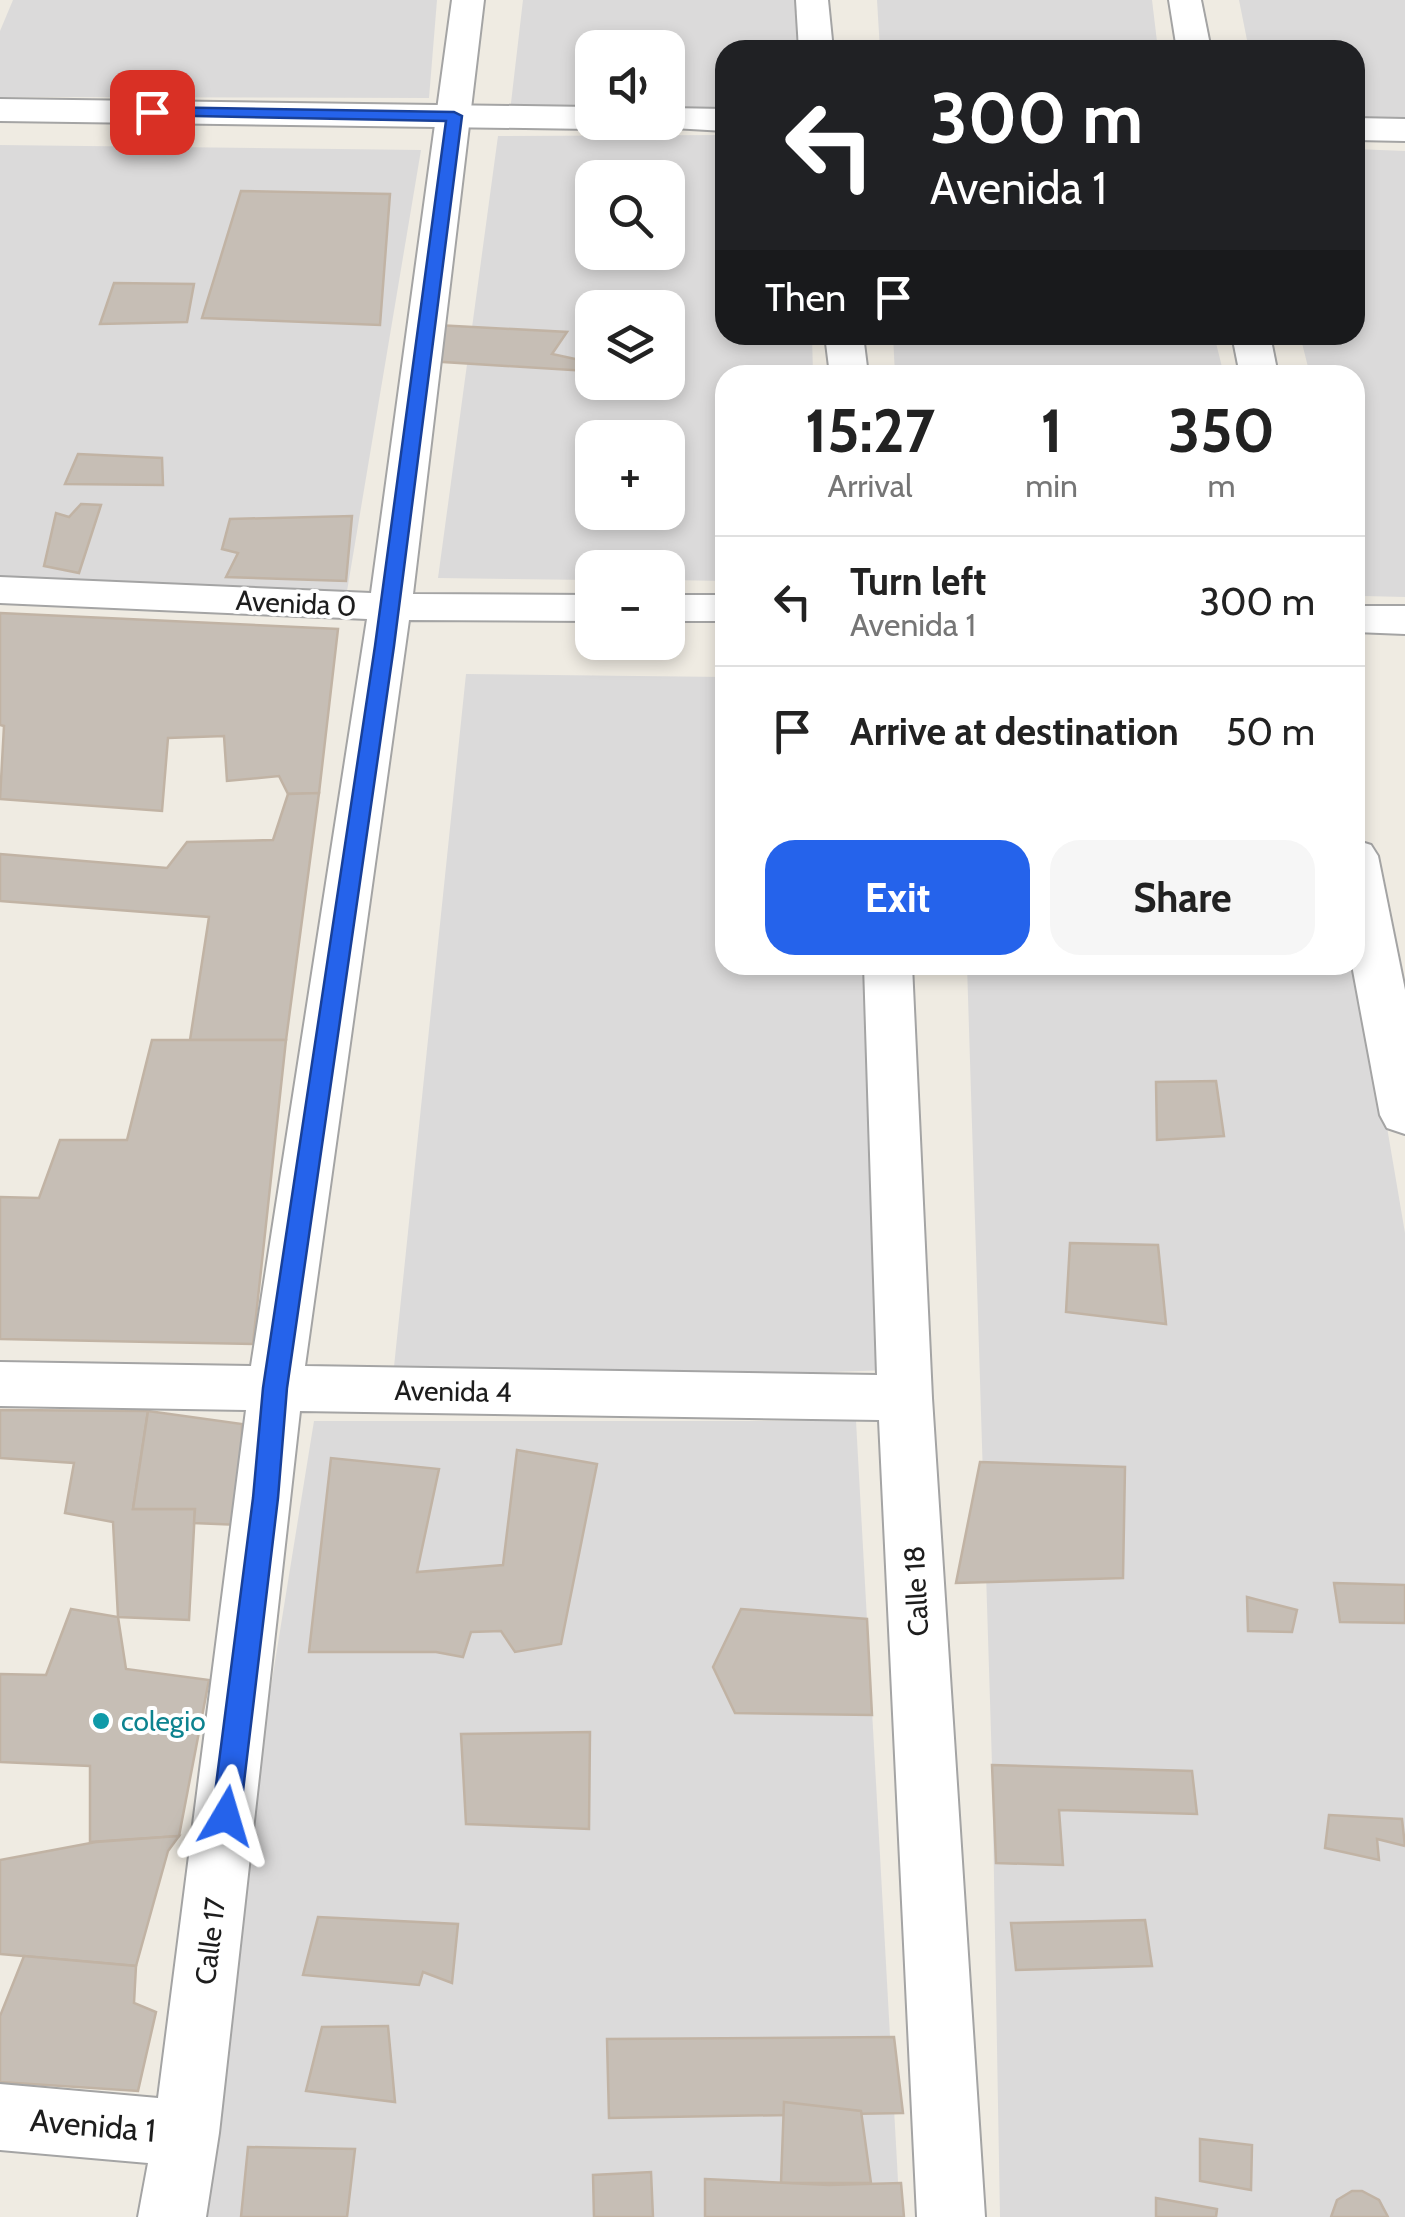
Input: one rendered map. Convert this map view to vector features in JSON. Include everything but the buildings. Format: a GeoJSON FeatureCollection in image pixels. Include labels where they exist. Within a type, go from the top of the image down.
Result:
{"type":"FeatureCollection","features":[{"type":"Feature","properties":{"kind":"street","name":"Calle 17"},"geometry":{"type":"LineString","coordinates":[[172,2217],[266,1498],[275,1388],[390,607],[468,0]]}},
{"type":"Feature","properties":{"kind":"street"},"geometry":{"type":"LineString","coordinates":[[812,0],[815,40]]}},
{"type":"Feature","properties":{"kind":"street"},"geometry":{"type":"LineString","coordinates":[[1185,0],[1192,40]]}},
{"type":"Feature","properties":{"kind":"street"},"geometry":{"type":"LineString","coordinates":[[0,110],[575,118]]}},
{"type":"Feature","properties":{"kind":"street"},"geometry":{"type":"LineString","coordinates":[[685,120],[715,120]]}},
{"type":"Feature","properties":{"kind":"street"},"geometry":{"type":"LineString","coordinates":[[1365,129],[1405,130]]}},
{"type":"Feature","properties":{"kind":"street","name":"Avenida 0"},"geometry":{"type":"LineString","coordinates":[[0,590],[390,607],[575,608]]}},
{"type":"Feature","properties":{"kind":"street"},"geometry":{"type":"LineString","coordinates":[[685,608],[715,608]]}},
{"type":"Feature","properties":{"kind":"street"},"geometry":{"type":"LineString","coordinates":[[1365,618],[1405,620]]}},
{"type":"Feature","properties":{"kind":"street"},"geometry":{"type":"LineString","coordinates":[[1365,908],[1405,1115]]}},
{"type":"Feature","properties":{"kind":"street","name":"Calle 18"},"geometry":{"type":"LineString","coordinates":[[888,975],[905,1398],[951,2217]]}},
{"type":"Feature","properties":{"kind":"street","name":"Avenida 4"},"geometry":{"type":"LineString","coordinates":[[0,1384],[905,1398]]}},
{"type":"Feature","properties":{"kind":"street","name":"Avenida 1"},"geometry":{"type":"LineString","coordinates":[[0,2117],[186,2133]]}},
{"type":"Feature","properties":{"kind":"shaded area"},"geometry":{"type":"Polygon","coordinates":[[[13,0],[437,0],[429,98],[0,97],[0,31],[13,0]]]}},
{"type":"Feature","properties":{"kind":"shaded area"},"geometry":{"type":"Polygon","coordinates":[[[523,0],[803,0],[806,40],[715,40],[715,120],[685,120],[685,30],[575,30],[575,120],[509,120],[523,0]]]}},
{"type":"Feature","properties":{"kind":"shaded area"},"geometry":{"type":"Polygon","coordinates":[[[877,0],[1152,0],[1157,40],[879,40],[877,0]]]}},
{"type":"Feature","properties":{"kind":"shaded area"},"geometry":{"type":"Polygon","coordinates":[[[1239,0],[1405,0],[1405,134],[1365,133],[1365,40],[1247,40],[1239,0]]]}},
{"type":"Feature","properties":{"kind":"shaded area"},"geometry":{"type":"Polygon","coordinates":[[[685,135],[715,135],[715,345],[812,345],[813,365],[715,365],[715,581],[685,580],[685,550],[575,550],[575,580],[438,578],[498,136],[685,140],[685,135]]]}},
{"type":"Feature","properties":{"kind":"shaded area"},"geometry":{"type":"Polygon","coordinates":[[[0,145],[421,150],[345,603],[0,583],[0,145]]]}},
{"type":"Feature","properties":{"kind":"shaded area"},"geometry":{"type":"Polygon","coordinates":[[[1365,149],[1405,151],[1405,597],[1365,596],[1365,365],[1308,365],[1302,345],[1365,345],[1365,149]]]}},
{"type":"Feature","properties":{"kind":"shaded area"},"geometry":{"type":"Polygon","coordinates":[[[894,345],[1216,345],[1222,365],[894,365],[894,345]]]}},
{"type":"Feature","properties":{"kind":"shaded area"},"geometry":{"type":"Polygon","coordinates":[[[466,674],[715,677],[715,975],[868,975],[891,1370],[392,1386],[466,674]]]}},
{"type":"Feature","properties":{"kind":"shaded area"},"geometry":{"type":"Polygon","coordinates":[[[967,975],[1361,975],[1405,1233],[1405,2217],[1000,2217],[992,1765],[967,975]]]}},
{"type":"Feature","properties":{"kind":"shaded area"},"geometry":{"type":"Polygon","coordinates":[[[314,1421],[856,1421],[900,2217],[185,2217],[314,1421]]]}},
{"type":"Feature","properties":{"kind":"place","name":"colegio"},"geometry":{"type":"Point","coordinates":[101,1721]}},
{"type":"Feature","properties":{"kind":"route"},"geometry":{"type":"LineString","coordinates":[[152,112],[454,116],[384,646],[275,1388],[266,1498],[226,1816]]}}]}
